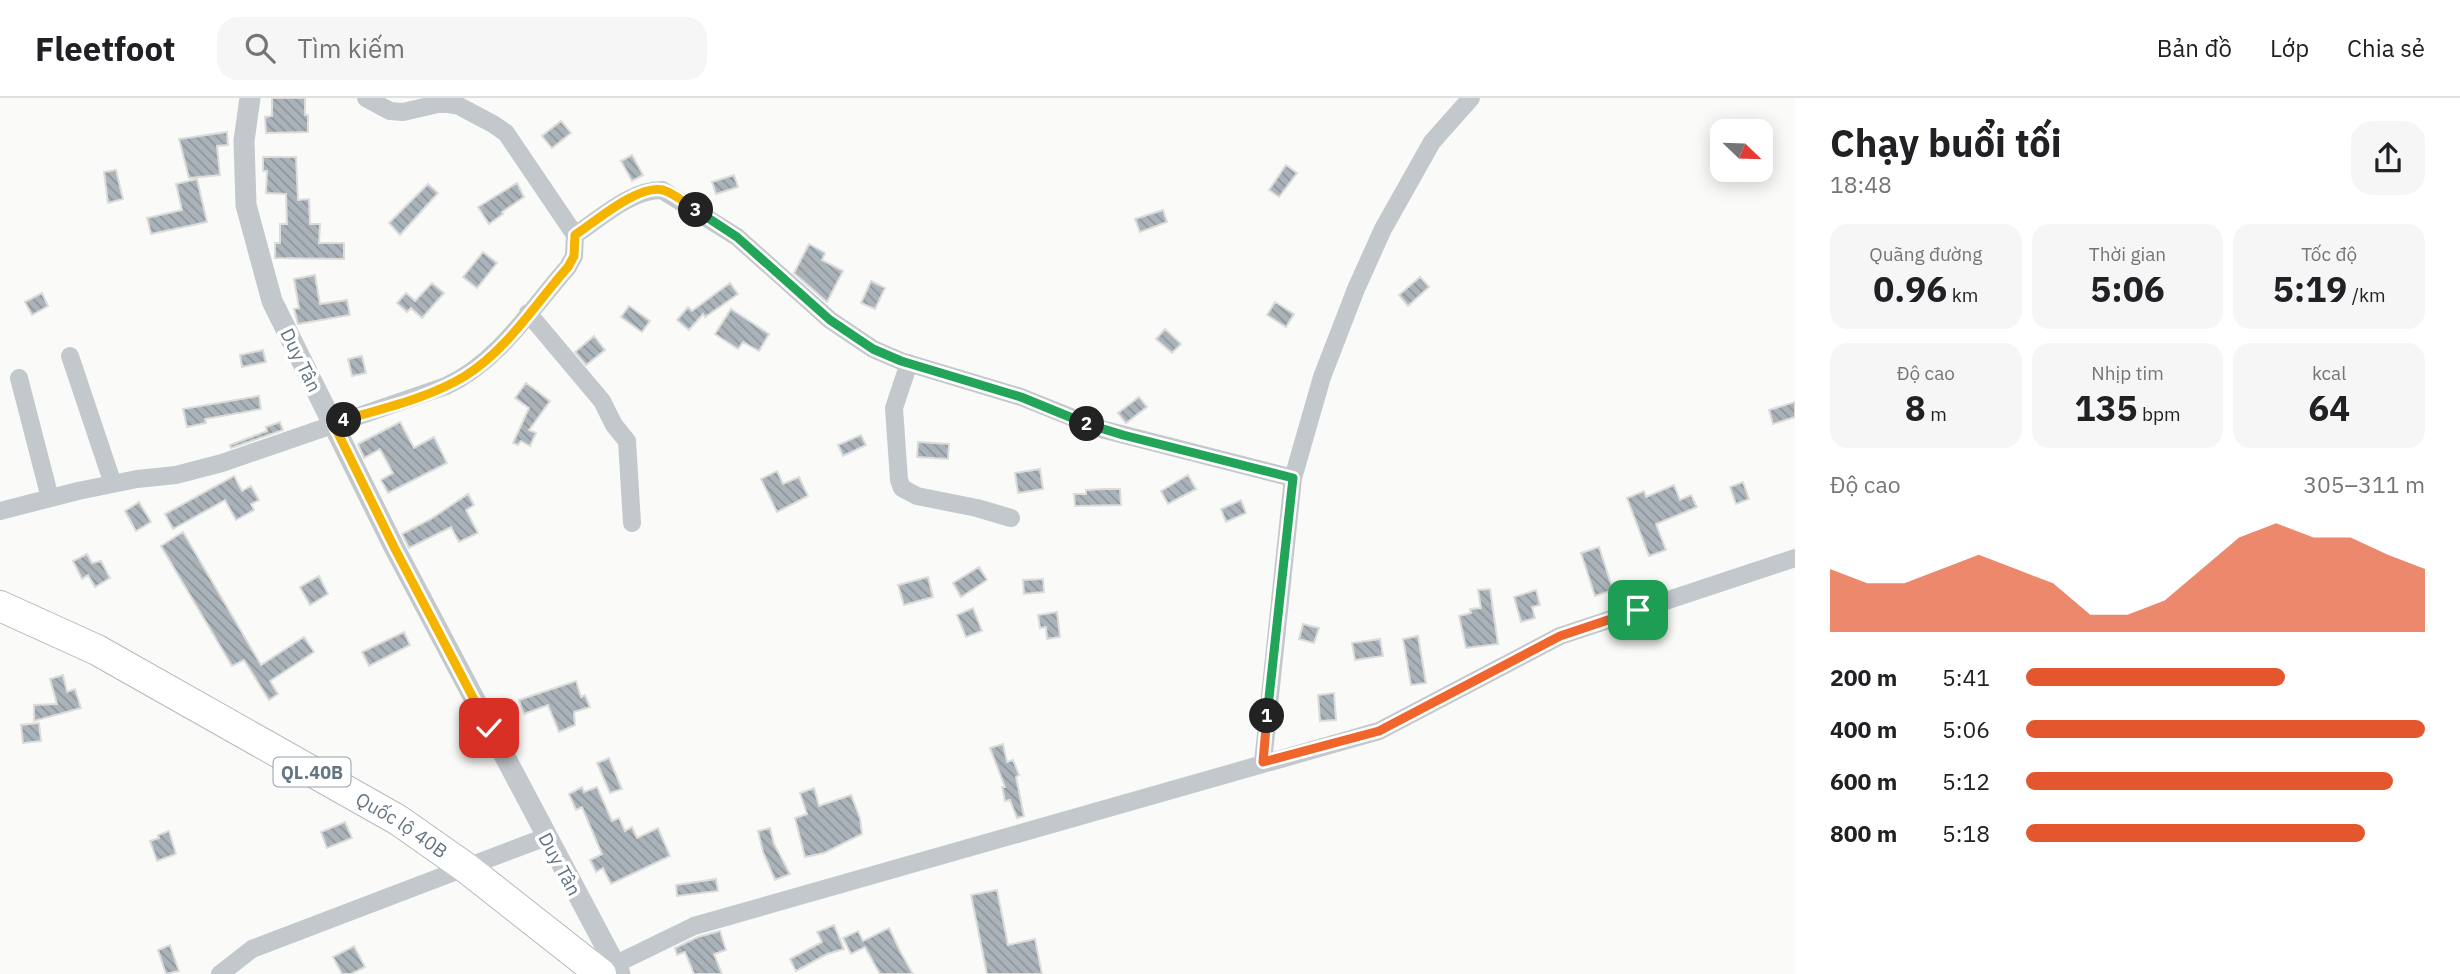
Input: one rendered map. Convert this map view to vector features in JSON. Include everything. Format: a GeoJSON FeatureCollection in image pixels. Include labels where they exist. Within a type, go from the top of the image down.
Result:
{"type":"FeatureCollection","features":[{"type":"Feature","properties":{"kind":"highway","name":"Quốc lộ 40B"},"geometry":{"type":"LineString","coordinates":[[0,606],[109,657],[398,821],[612,971]]}},
{"type":"Feature","properties":{"kind":"street","name":"Duy Tân"},"geometry":{"type":"LineString","coordinates":[[250,98],[243,141],[246,205],[272,301],[394,547],[546,837],[612,971]]}},
{"type":"Feature","properties":{"kind":"street"},"geometry":{"type":"LineString","coordinates":[[0,511],[113,484],[176,475],[209,467],[333,423],[401,403],[458,380],[500,347],[568,267],[574,256],[575,235],[506,133],[494,124],[459,106],[442,103],[402,112],[390,111],[366,98]]}},
{"type":"Feature","properties":{"kind":"street"},"geometry":{"type":"LineString","coordinates":[[1263,762],[1293,478],[1322,377],[1383,229],[1432,142],[1471,98]]}},
{"type":"Feature","properties":{"kind":"street"},"geometry":{"type":"LineString","coordinates":[[575,235],[636,195],[649,190],[662,190],[737,237],[830,320],[860,342],[909,363],[1021,397],[1101,429],[1293,478]]}},
{"type":"Feature","properties":{"kind":"street"},"geometry":{"type":"LineString","coordinates":[[528,313],[603,401],[614,425],[627,441],[632,523]]}},
{"type":"Feature","properties":{"kind":"street"},"geometry":{"type":"LineString","coordinates":[[70,356],[113,484]]}},
{"type":"Feature","properties":{"kind":"street"},"geometry":{"type":"LineString","coordinates":[[909,363],[894,408],[899,480],[902,488],[917,496],[977,508],[1011,519]]}},
{"type":"Feature","properties":{"kind":"street"},"geometry":{"type":"LineString","coordinates":[[19,379],[50,498]]}},
{"type":"Feature","properties":{"kind":"street"},"geometry":{"type":"LineString","coordinates":[[612,971],[694,926],[1379,731],[1560,636],[1795,558]]}},
{"type":"Feature","properties":{"kind":"street"},"geometry":{"type":"LineString","coordinates":[[220,974],[251,949],[546,837]]}},
{"type":"Feature","properties":{"kind":"building"},"geometry":{"type":"Polygon","coordinates":[[[272,98],[305,98],[308,132],[266,133],[265,117],[272,116],[272,98]]]}},
{"type":"Feature","properties":{"kind":"building"},"geometry":{"type":"Polygon","coordinates":[[[561,121],[571,133],[552,148],[542,136],[561,121]]]}},
{"type":"Feature","properties":{"kind":"building"},"geometry":{"type":"Polygon","coordinates":[[[227,132],[228,145],[217,146],[220,175],[189,178],[179,139],[227,132]]]}},
{"type":"Feature","properties":{"kind":"building"},"geometry":{"type":"Polygon","coordinates":[[[632,155],[643,175],[632,181],[621,161],[632,155]]]}},
{"type":"Feature","properties":{"kind":"building"},"geometry":{"type":"Polygon","coordinates":[[[263,157],[296,157],[298,200],[309,199],[310,224],[320,224],[319,243],[344,243],[344,259],[275,258],[275,243],[280,243],[280,224],[287,224],[286,194],[266,193],[267,171],[263,171],[263,157]]]}},
{"type":"Feature","properties":{"kind":"building"},"geometry":{"type":"Polygon","coordinates":[[[1286,165],[1297,173],[1279,197],[1269,190],[1286,165]]]}},
{"type":"Feature","properties":{"kind":"building"},"geometry":{"type":"Polygon","coordinates":[[[116,170],[123,199],[108,203],[104,172],[116,170]]]}},
{"type":"Feature","properties":{"kind":"building"},"geometry":{"type":"Polygon","coordinates":[[[734,175],[738,187],[716,194],[712,182],[734,175]]]}},
{"type":"Feature","properties":{"kind":"building"},"geometry":{"type":"Polygon","coordinates":[[[197,179],[207,222],[151,234],[147,218],[182,210],[176,184],[197,179]]]}},
{"type":"Feature","properties":{"kind":"building"},"geometry":{"type":"Polygon","coordinates":[[[517,183],[524,197],[489,224],[478,207],[517,183]]]}},
{"type":"Feature","properties":{"kind":"building"},"geometry":{"type":"Polygon","coordinates":[[[428,184],[438,193],[400,235],[389,223],[428,184]]]}},
{"type":"Feature","properties":{"kind":"building"},"geometry":{"type":"Polygon","coordinates":[[[1163,210],[1167,222],[1140,232],[1135,219],[1163,210]]]}},
{"type":"Feature","properties":{"kind":"building"},"geometry":{"type":"Polygon","coordinates":[[[809,244],[825,253],[822,260],[843,271],[827,302],[794,273],[809,244]]]}},
{"type":"Feature","properties":{"kind":"building"},"geometry":{"type":"Polygon","coordinates":[[[483,252],[497,263],[477,288],[463,277],[483,252]]]}},
{"type":"Feature","properties":{"kind":"building"},"geometry":{"type":"Polygon","coordinates":[[[315,275],[320,304],[347,300],[350,315],[298,324],[294,309],[299,308],[294,279],[315,275]]]}},
{"type":"Feature","properties":{"kind":"building"},"geometry":{"type":"Polygon","coordinates":[[[1420,277],[1429,287],[1408,306],[1399,295],[1420,277]]]}},
{"type":"Feature","properties":{"kind":"building"},"geometry":{"type":"Polygon","coordinates":[[[871,281],[885,288],[875,309],[861,303],[871,281]]]}},
{"type":"Feature","properties":{"kind":"building"},"geometry":{"type":"Polygon","coordinates":[[[432,283],[444,293],[422,318],[411,308],[407,312],[397,303],[406,293],[415,301],[432,283]]]}},
{"type":"Feature","properties":{"kind":"building"},"geometry":{"type":"Polygon","coordinates":[[[730,283],[738,294],[705,317],[703,314],[689,330],[677,320],[688,307],[692,311],[730,283]]]}},
{"type":"Feature","properties":{"kind":"building"},"geometry":{"type":"Polygon","coordinates":[[[42,293],[48,306],[32,315],[25,302],[42,293]]]}},
{"type":"Feature","properties":{"kind":"building"},"geometry":{"type":"Polygon","coordinates":[[[1275,302],[1294,314],[1286,327],[1267,315],[1275,302]]]}},
{"type":"Feature","properties":{"kind":"building"},"geometry":{"type":"Polygon","coordinates":[[[629,306],[650,321],[642,332],[621,317],[629,306]]]}},
{"type":"Feature","properties":{"kind":"building"},"geometry":{"type":"Polygon","coordinates":[[[731,309],[769,334],[759,351],[743,342],[738,349],[715,334],[731,309]]]}},
{"type":"Feature","properties":{"kind":"building"},"geometry":{"type":"Polygon","coordinates":[[[1165,329],[1181,344],[1172,353],[1156,339],[1165,329]]]}},
{"type":"Feature","properties":{"kind":"building"},"geometry":{"type":"Polygon","coordinates":[[[594,336],[605,350],[586,365],[575,352],[594,336]]]}},
{"type":"Feature","properties":{"kind":"building"},"geometry":{"type":"Polygon","coordinates":[[[263,350],[266,362],[242,367],[240,355],[263,350]]]}},
{"type":"Feature","properties":{"kind":"building"},"geometry":{"type":"Polygon","coordinates":[[[362,356],[366,373],[352,376],[348,359],[362,356]]]}},
{"type":"Feature","properties":{"kind":"building"},"geometry":{"type":"Polygon","coordinates":[[[526,383],[550,401],[529,430],[536,433],[530,446],[521,441],[518,445],[513,443],[529,408],[515,398],[526,383]]]}},
{"type":"Feature","properties":{"kind":"building"},"geometry":{"type":"Polygon","coordinates":[[[259,396],[261,409],[205,419],[206,423],[187,427],[183,409],[259,396]]]}},
{"type":"Feature","properties":{"kind":"building"},"geometry":{"type":"Polygon","coordinates":[[[1139,397],[1147,407],[1126,423],[1118,413],[1139,397]]]}},
{"type":"Feature","properties":{"kind":"building"},"geometry":{"type":"Polygon","coordinates":[[[1795,402],[1795,417],[1773,424],[1769,410],[1795,402]]]}},
{"type":"Feature","properties":{"kind":"building"},"geometry":{"type":"Polygon","coordinates":[[[280,422],[283,430],[231,448],[230,445],[267,431],[266,427],[280,422]]]}},
{"type":"Feature","properties":{"kind":"building"},"geometry":{"type":"Polygon","coordinates":[[[400,422],[414,448],[434,437],[447,463],[388,493],[381,480],[393,473],[380,449],[364,458],[358,444],[400,422]]]}},
{"type":"Feature","properties":{"kind":"building"},"geometry":{"type":"Polygon","coordinates":[[[861,435],[866,445],[843,456],[838,445],[861,435]]]}},
{"type":"Feature","properties":{"kind":"building"},"geometry":{"type":"Polygon","coordinates":[[[918,442],[949,444],[948,459],[917,457],[918,442]]]}},
{"type":"Feature","properties":{"kind":"building"},"geometry":{"type":"Polygon","coordinates":[[[1040,469],[1043,489],[1018,493],[1015,473],[1040,469]]]}},
{"type":"Feature","properties":{"kind":"building"},"geometry":{"type":"Polygon","coordinates":[[[777,471],[783,484],[799,477],[808,496],[777,512],[761,479],[777,471]]]}},
{"type":"Feature","properties":{"kind":"building"},"geometry":{"type":"Polygon","coordinates":[[[1188,475],[1196,489],[1168,504],[1161,491],[1188,475]]]}},
{"type":"Feature","properties":{"kind":"building"},"geometry":{"type":"Polygon","coordinates":[[[234,476],[242,491],[251,486],[259,500],[251,504],[254,510],[236,520],[225,500],[173,529],[165,514],[234,476]]]}},
{"type":"Feature","properties":{"kind":"building"},"geometry":{"type":"Polygon","coordinates":[[[1743,482],[1749,499],[1736,504],[1730,487],[1743,482]]]}},
{"type":"Feature","properties":{"kind":"building"},"geometry":{"type":"Polygon","coordinates":[[[1674,485],[1680,500],[1691,495],[1697,507],[1656,524],[1666,550],[1649,556],[1627,498],[1644,491],[1646,497],[1674,485]]]}},
{"type":"Feature","properties":{"kind":"building"},"geometry":{"type":"Polygon","coordinates":[[[1120,489],[1121,505],[1075,506],[1074,494],[1086,494],[1086,490],[1120,489]]]}},
{"type":"Feature","properties":{"kind":"building"},"geometry":{"type":"Polygon","coordinates":[[[468,494],[474,505],[466,510],[478,533],[459,542],[451,527],[409,548],[402,534],[431,519],[468,494]]]}},
{"type":"Feature","properties":{"kind":"building"},"geometry":{"type":"Polygon","coordinates":[[[1241,500],[1246,513],[1226,522],[1221,509],[1241,500]]]}},
{"type":"Feature","properties":{"kind":"building"},"geometry":{"type":"Polygon","coordinates":[[[139,502],[151,522],[136,531],[125,511],[139,502]]]}},
{"type":"Feature","properties":{"kind":"building"},"geometry":{"type":"Polygon","coordinates":[[[183,532],[261,665],[304,637],[314,652],[270,681],[278,694],[269,700],[244,660],[232,666],[161,546],[183,532]]]}},
{"type":"Feature","properties":{"kind":"building"},"geometry":{"type":"Polygon","coordinates":[[[1599,547],[1613,590],[1595,596],[1581,553],[1599,547]]]}},
{"type":"Feature","properties":{"kind":"building"},"geometry":{"type":"Polygon","coordinates":[[[87,554],[92,563],[101,561],[110,578],[95,587],[88,575],[82,579],[73,561],[87,554]]]}},
{"type":"Feature","properties":{"kind":"building"},"geometry":{"type":"Polygon","coordinates":[[[979,567],[987,580],[961,597],[953,583],[979,567]]]}},
{"type":"Feature","properties":{"kind":"building"},"geometry":{"type":"Polygon","coordinates":[[[319,576],[328,594],[310,605],[300,587],[319,576]]]}},
{"type":"Feature","properties":{"kind":"building"},"geometry":{"type":"Polygon","coordinates":[[[928,577],[933,597],[904,605],[898,585],[928,577]]]}},
{"type":"Feature","properties":{"kind":"building"},"geometry":{"type":"Polygon","coordinates":[[[1043,579],[1044,592],[1024,594],[1023,580],[1043,579]]]}},
{"type":"Feature","properties":{"kind":"building"},"geometry":{"type":"Polygon","coordinates":[[[1490,589],[1498,644],[1466,648],[1459,616],[1471,613],[1470,609],[1481,608],[1478,590],[1490,589]]]}},
{"type":"Feature","properties":{"kind":"building"},"geometry":{"type":"Polygon","coordinates":[[[1536,590],[1540,605],[1532,607],[1535,618],[1521,622],[1514,597],[1536,590]]]}},
{"type":"Feature","properties":{"kind":"building"},"geometry":{"type":"Polygon","coordinates":[[[973,608],[982,631],[966,637],[957,615],[973,608]]]}},
{"type":"Feature","properties":{"kind":"building"},"geometry":{"type":"Polygon","coordinates":[[[1057,612],[1060,637],[1047,639],[1046,627],[1040,628],[1038,615],[1057,612]]]}},
{"type":"Feature","properties":{"kind":"building"},"geometry":{"type":"Polygon","coordinates":[[[1303,624],[1319,628],[1314,643],[1299,639],[1303,624]]]}},
{"type":"Feature","properties":{"kind":"building"},"geometry":{"type":"Polygon","coordinates":[[[404,632],[410,645],[369,666],[362,652],[404,632]]]}},
{"type":"Feature","properties":{"kind":"building"},"geometry":{"type":"Polygon","coordinates":[[[1418,636],[1426,683],[1411,685],[1403,639],[1418,636]]]}},
{"type":"Feature","properties":{"kind":"building"},"geometry":{"type":"Polygon","coordinates":[[[1380,639],[1383,656],[1355,660],[1352,643],[1380,639]]]}},
{"type":"Feature","properties":{"kind":"building"},"geometry":{"type":"Polygon","coordinates":[[[63,675],[67,692],[75,689],[81,708],[34,721],[34,705],[57,704],[50,679],[63,675]]]}},
{"type":"Feature","properties":{"kind":"building"},"geometry":{"type":"Polygon","coordinates":[[[576,681],[581,697],[585,695],[590,707],[574,712],[575,725],[559,732],[548,705],[524,714],[519,700],[576,681]]]}},
{"type":"Feature","properties":{"kind":"building"},"geometry":{"type":"Polygon","coordinates":[[[1334,693],[1336,720],[1320,721],[1318,695],[1334,693]]]}},
{"type":"Feature","properties":{"kind":"building"},"geometry":{"type":"Polygon","coordinates":[[[39,723],[41,741],[23,743],[21,725],[39,723]]]}},
{"type":"Feature","properties":{"kind":"building"},"geometry":{"type":"Polygon","coordinates":[[[1003,744],[1007,762],[1013,760],[1019,775],[1016,777],[1024,816],[1017,818],[1010,800],[1005,801],[1002,787],[1005,787],[990,748],[1003,744]]]}},
{"type":"Feature","properties":{"kind":"building"},"geometry":{"type":"Polygon","coordinates":[[[609,758],[622,789],[610,793],[597,763],[609,758]]]}},
{"type":"Feature","properties":{"kind":"building"},"geometry":{"type":"Polygon","coordinates":[[[582,787],[584,792],[597,787],[612,821],[619,818],[625,831],[632,827],[637,838],[658,828],[670,856],[611,884],[603,868],[596,872],[590,860],[602,854],[582,807],[576,810],[569,794],[582,787]]]}},
{"type":"Feature","properties":{"kind":"building"},"geometry":{"type":"Polygon","coordinates":[[[814,788],[819,806],[851,795],[860,818],[862,834],[824,853],[805,857],[795,818],[807,814],[800,793],[814,788]]]}},
{"type":"Feature","properties":{"kind":"building"},"geometry":{"type":"Polygon","coordinates":[[[345,822],[352,838],[327,848],[321,832],[345,822]]]}},
{"type":"Feature","properties":{"kind":"building"},"geometry":{"type":"Polygon","coordinates":[[[770,828],[774,844],[790,874],[775,880],[763,852],[758,831],[770,828]]]}},
{"type":"Feature","properties":{"kind":"building"},"geometry":{"type":"Polygon","coordinates":[[[169,831],[176,854],[157,861],[150,841],[169,831]]]}},
{"type":"Feature","properties":{"kind":"building"},"geometry":{"type":"Polygon","coordinates":[[[716,879],[718,891],[677,896],[676,885],[716,879]]]}},
{"type":"Feature","properties":{"kind":"building"},"geometry":{"type":"Polygon","coordinates":[[[997,890],[1008,945],[1035,939],[1042,974],[987,974],[971,895],[997,890]]]}},
{"type":"Feature","properties":{"kind":"building"},"geometry":{"type":"Polygon","coordinates":[[[834,925],[844,949],[827,954],[796,971],[790,959],[822,942],[817,932],[834,925]]]}},
{"type":"Feature","properties":{"kind":"building"},"geometry":{"type":"Polygon","coordinates":[[[889,928],[913,974],[880,974],[865,947],[851,954],[843,938],[858,931],[863,941],[889,928]]]}},
{"type":"Feature","properties":{"kind":"building"},"geometry":{"type":"Polygon","coordinates":[[[720,931],[726,950],[714,954],[722,974],[694,974],[685,952],[677,955],[675,948],[698,937],[720,931]]]}},
{"type":"Feature","properties":{"kind":"building"},"geometry":{"type":"Polygon","coordinates":[[[170,945],[179,971],[166,974],[158,950],[170,945]]]}},
{"type":"Feature","properties":{"kind":"building"},"geometry":{"type":"Polygon","coordinates":[[[354,946],[365,967],[351,974],[342,974],[333,957],[354,946]]]}},
{"type":"Feature","properties":{"kind":"route"},"geometry":{"type":"LineString","coordinates":[[489,728],[394,547],[333,423],[401,403],[446,386],[468,374],[500,347],[568,267],[574,256],[575,235],[636,195],[649,190],[662,190],[670,194],[737,237],[830,320],[873,349],[901,361],[1021,397],[1101,429],[1293,478],[1263,762],[1379,731],[1560,636],[1638,610]]}}]}
